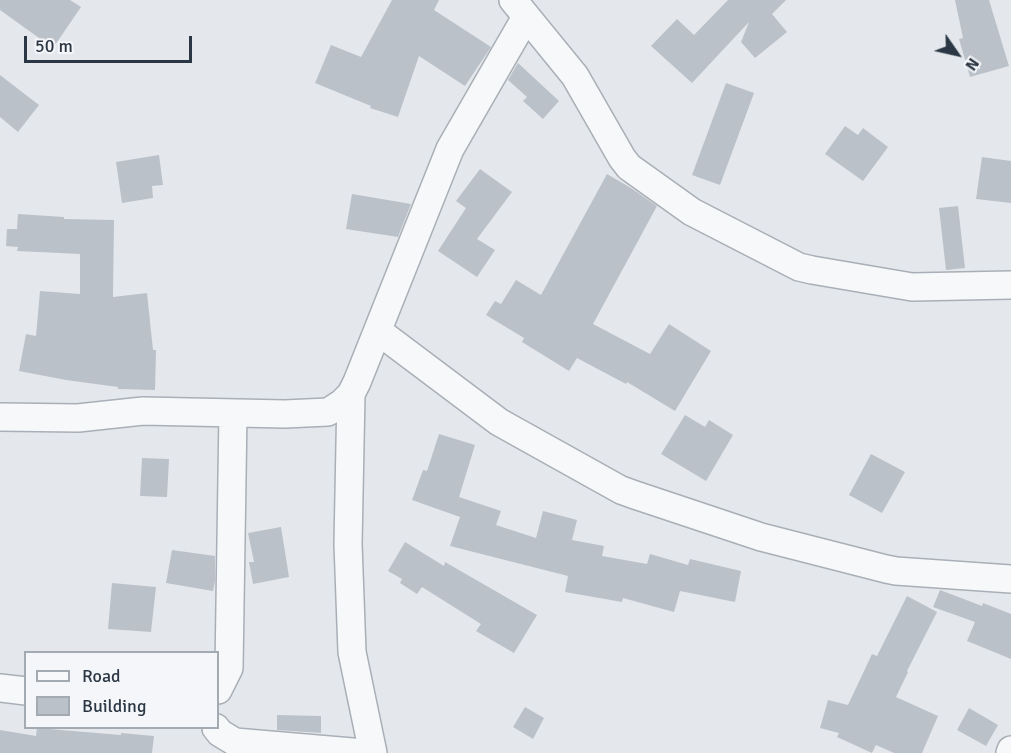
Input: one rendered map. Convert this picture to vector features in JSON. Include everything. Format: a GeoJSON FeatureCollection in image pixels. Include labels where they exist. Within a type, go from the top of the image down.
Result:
{"type":"FeatureCollection","features":[{"type":"Feature","properties":{"kind":"street"},"geometry":{"type":"LineString","coordinates":[[0,417],[78,418],[143,411],[285,414],[328,412],[342,403],[351,394],[378,331],[450,149],[519,8],[575,76],[629,167],[692,212],[799,267],[812,270],[912,287],[1011,285]]}},
{"type":"Feature","properties":{"kind":"street"},"geometry":{"type":"LineString","coordinates":[[378,331],[498,422],[621,490],[761,537],[886,569],[1011,579]]}},
{"type":"Feature","properties":{"kind":"street"},"geometry":{"type":"LineString","coordinates":[[351,394],[348,544],[352,652],[373,753]]}},
{"type":"Feature","properties":{"kind":"street"},"geometry":{"type":"LineString","coordinates":[[219,688],[229,668],[233,413]]}},
{"type":"Feature","properties":{"kind":"street"},"geometry":{"type":"LineString","coordinates":[[0,688],[24,691]]}},
{"type":"Feature","properties":{"kind":"street"},"geometry":{"type":"LineString","coordinates":[[222,739],[364,753]]}},
{"type":"Feature","properties":{"kind":"building"},"geometry":{"type":"Polygon","coordinates":[[[0,0],[70,0],[81,7],[53,48],[0,10],[0,0]]]}},
{"type":"Feature","properties":{"kind":"building"},"geometry":{"type":"Polygon","coordinates":[[[392,0],[439,0],[434,10],[491,47],[465,86],[419,56],[398,117],[370,108],[371,106],[315,83],[331,45],[361,57],[392,0]]]}},
{"type":"Feature","properties":{"kind":"building"},"geometry":{"type":"Polygon","coordinates":[[[728,0],[786,0],[772,14],[787,32],[755,58],[741,42],[749,22],[692,83],[651,46],[677,19],[694,35],[728,0]]]}},
{"type":"Feature","properties":{"kind":"building"},"geometry":{"type":"Polygon","coordinates":[[[955,0],[989,0],[1009,66],[970,77],[959,39],[963,38],[955,0]]]}},
{"type":"Feature","properties":{"kind":"building"},"geometry":{"type":"Polygon","coordinates":[[[518,63],[559,101],[543,119],[523,101],[527,97],[508,80],[518,63]]]}},
{"type":"Feature","properties":{"kind":"building"},"geometry":{"type":"Polygon","coordinates":[[[0,75],[39,105],[18,132],[0,117],[0,75]]]}},
{"type":"Feature","properties":{"kind":"building"},"geometry":{"type":"Polygon","coordinates":[[[726,83],[754,93],[720,185],[692,175],[726,83]]]}},
{"type":"Feature","properties":{"kind":"building"},"geometry":{"type":"Polygon","coordinates":[[[845,126],[858,135],[863,128],[888,147],[863,181],[825,154],[845,126]]]}},
{"type":"Feature","properties":{"kind":"building"},"geometry":{"type":"Polygon","coordinates":[[[159,155],[163,185],[152,186],[153,198],[122,203],[116,162],[159,155]]]}},
{"type":"Feature","properties":{"kind":"building"},"geometry":{"type":"Polygon","coordinates":[[[982,157],[1011,161],[1011,203],[976,199],[982,157]]]}},
{"type":"Feature","properties":{"kind":"building"},"geometry":{"type":"Polygon","coordinates":[[[480,169],[512,192],[477,239],[495,250],[477,277],[438,251],[466,208],[456,201],[480,169]]]}},
{"type":"Feature","properties":{"kind":"building"},"geometry":{"type":"Polygon","coordinates":[[[607,174],[657,206],[593,324],[650,354],[669,324],[711,351],[675,411],[627,382],[626,384],[577,358],[569,371],[522,342],[524,338],[486,315],[495,301],[501,304],[516,280],[541,295],[607,174]]]}},
{"type":"Feature","properties":{"kind":"building"},"geometry":{"type":"Polygon","coordinates":[[[352,194],[411,204],[398,237],[346,229],[352,194]]]}},
{"type":"Feature","properties":{"kind":"building"},"geometry":{"type":"Polygon","coordinates":[[[958,206],[965,268],[946,270],[939,208],[958,206]]]}},
{"type":"Feature","properties":{"kind":"building"},"geometry":{"type":"Polygon","coordinates":[[[18,214],[64,217],[64,219],[114,220],[113,297],[147,293],[153,350],[156,350],[155,390],[118,389],[118,387],[19,371],[26,334],[36,336],[40,291],[80,294],[80,254],[17,251],[18,247],[6,246],[7,229],[17,229],[18,214]]]}},
{"type":"Feature","properties":{"kind":"building"},"geometry":{"type":"Polygon","coordinates":[[[685,415],[705,427],[709,420],[733,435],[706,481],[661,454],[685,415]]]}},
{"type":"Feature","properties":{"kind":"building"},"geometry":{"type":"Polygon","coordinates":[[[439,434],[475,445],[459,497],[501,511],[496,525],[536,538],[543,511],[577,520],[572,540],[604,546],[602,556],[647,564],[650,554],[688,565],[690,559],[741,571],[735,602],[680,591],[674,612],[623,598],[622,602],[565,592],[568,576],[450,546],[460,517],[412,500],[423,470],[427,471],[439,434]]]}},
{"type":"Feature","properties":{"kind":"building"},"geometry":{"type":"Polygon","coordinates":[[[871,454],[905,472],[882,513],[849,495],[871,454]]]}},
{"type":"Feature","properties":{"kind":"building"},"geometry":{"type":"Polygon","coordinates":[[[142,458],[169,459],[167,497],[140,496],[142,458]]]}},
{"type":"Feature","properties":{"kind":"building"},"geometry":{"type":"Polygon","coordinates":[[[281,527],[289,577],[253,584],[249,562],[254,562],[248,533],[281,527]]]}},
{"type":"Feature","properties":{"kind":"building"},"geometry":{"type":"Polygon","coordinates":[[[405,542],[444,566],[445,562],[537,615],[514,653],[476,631],[481,624],[422,587],[417,594],[400,583],[402,579],[388,571],[405,542]]]}},
{"type":"Feature","properties":{"kind":"building"},"geometry":{"type":"Polygon","coordinates":[[[172,550],[215,556],[213,591],[166,583],[172,550]]]}},
{"type":"Feature","properties":{"kind":"building"},"geometry":{"type":"Polygon","coordinates":[[[112,583],[156,587],[151,632],[108,629],[112,583]]]}},
{"type":"Feature","properties":{"kind":"building"},"geometry":{"type":"Polygon","coordinates":[[[940,590],[1011,614],[1011,659],[967,641],[975,622],[933,607],[940,590]]]}},
{"type":"Feature","properties":{"kind":"building"},"geometry":{"type":"Polygon","coordinates":[[[907,596],[937,612],[896,697],[938,716],[922,753],[894,753],[876,745],[872,753],[837,737],[839,733],[820,728],[828,700],[848,705],[872,654],[877,656],[907,596]]]}},
{"type":"Feature","properties":{"kind":"building"},"geometry":{"type":"Polygon","coordinates":[[[525,707],[544,718],[533,739],[513,727],[525,707]]]}},
{"type":"Feature","properties":{"kind":"building"},"geometry":{"type":"Polygon","coordinates":[[[969,708],[998,725],[986,746],[957,730],[969,708]]]}},
{"type":"Feature","properties":{"kind":"building"},"geometry":{"type":"Polygon","coordinates":[[[277,715],[321,716],[321,733],[277,730],[277,715]]]}},
{"type":"Feature","properties":{"kind":"building"},"geometry":{"type":"Polygon","coordinates":[[[37,729],[49,729],[154,736],[152,753],[0,753],[0,730],[36,736],[37,729]]]}}]}
